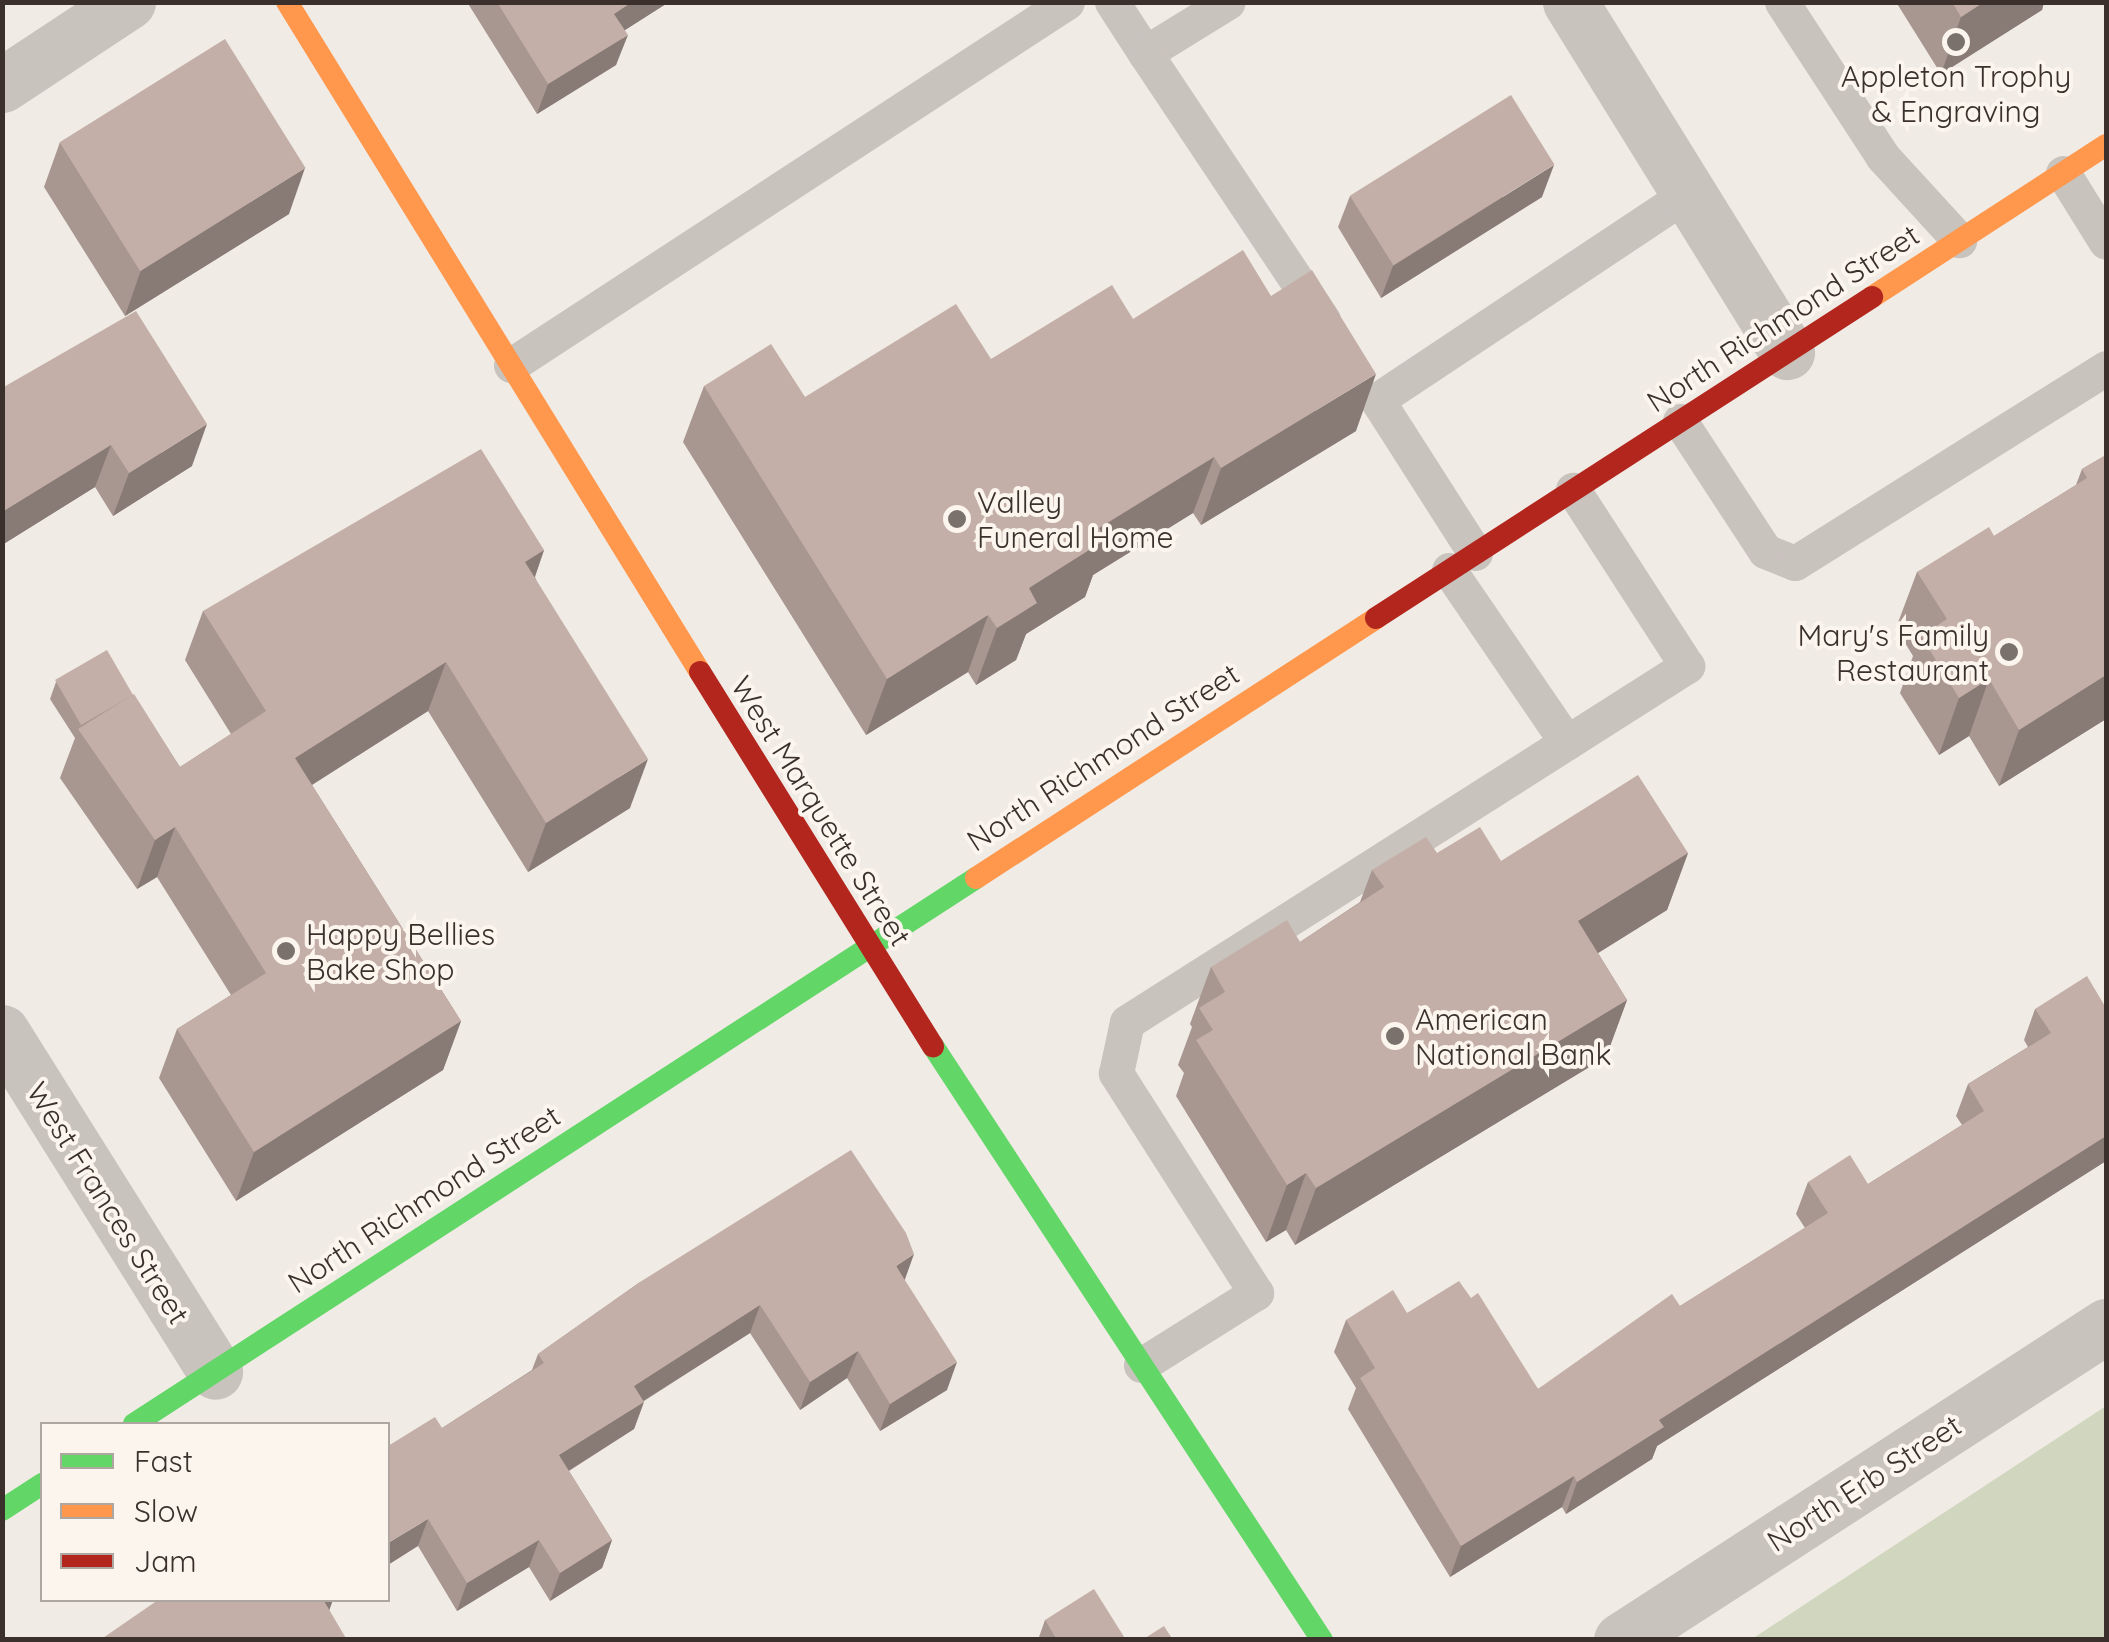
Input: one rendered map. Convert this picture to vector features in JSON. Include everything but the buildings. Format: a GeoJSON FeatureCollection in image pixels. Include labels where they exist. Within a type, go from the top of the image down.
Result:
{"type":"FeatureCollection","features":[{"type":"Feature","properties":{"kind":"main road","name":"West Marquette Street"},"geometry":{"type":"LineString","coordinates":[[288,2],[868,944],[1322,1640]]}},
{"type":"Feature","properties":{"kind":"main road","name":"North Richmond Street"},"geometry":{"type":"LineString","coordinates":[[137,1422],[2106,144]]}},
{"type":"Feature","properties":{"kind":"main road"},"geometry":{"type":"LineString","coordinates":[[2,1510],[40,1485]]}},
{"type":"Feature","properties":{"kind":"street"},"geometry":{"type":"LineString","coordinates":[[2,85],[128,2]]}},
{"type":"Feature","properties":{"kind":"street"},"geometry":{"type":"LineString","coordinates":[[1570,2],[1787,352]]}},
{"type":"Feature","properties":{"kind":"street","name":"West Frances Street"},"geometry":{"type":"LineString","coordinates":[[2,1032],[214,1372]]}},
{"type":"Feature","properties":{"kind":"street","name":"North Erb Street"},"geometry":{"type":"LineString","coordinates":[[1621,1640],[2106,1326]]}},
{"type":"Feature","properties":{"kind":"lane"},"geometry":{"type":"LineString","coordinates":[[511,365],[1067,2]]}},
{"type":"Feature","properties":{"kind":"lane"},"geometry":{"type":"LineString","coordinates":[[1112,2],[1376,400],[1462,562],[1567,743]]}},
{"type":"Feature","properties":{"kind":"lane"},"geometry":{"type":"LineString","coordinates":[[1145,53],[1228,2]]}},
{"type":"Feature","properties":{"kind":"lane"},"geometry":{"type":"LineString","coordinates":[[1782,2],[1882,156],[1959,240]]}},
{"type":"Feature","properties":{"kind":"lane"},"geometry":{"type":"LineString","coordinates":[[2063,173],[2106,242]]}},
{"type":"Feature","properties":{"kind":"lane"},"geometry":{"type":"LineString","coordinates":[[1376,400],[1688,193]]}},
{"type":"Feature","properties":{"kind":"lane"},"geometry":{"type":"LineString","coordinates":[[1680,420],[1765,551],[1795,564],[2106,368]]}},
{"type":"Feature","properties":{"kind":"lane"},"geometry":{"type":"LineString","coordinates":[[1141,1365],[1256,1293],[1116,1072],[1127,1022],[1687,666],[1573,490]]}},
{"type":"Feature","properties":{"kind":"green space"},"geometry":{"type":"Polygon","coordinates":[[[2106,1406],[2106,1639],[1752,1639],[2106,1406]]]}},
{"type":"Feature","properties":{"kind":"traffic: fast"},"geometry":{"type":"LineString","coordinates":[[137,1422],[976,878]]}},
{"type":"Feature","properties":{"kind":"traffic: fast"},"geometry":{"type":"LineString","coordinates":[[933,1046],[1322,1640]]}},
{"type":"Feature","properties":{"kind":"traffic: fast"},"geometry":{"type":"LineString","coordinates":[[2,1510],[40,1485]]}},
{"type":"Feature","properties":{"kind":"traffic: slow"},"geometry":{"type":"LineString","coordinates":[[287,2],[700,672]]}},
{"type":"Feature","properties":{"kind":"traffic: slow"},"geometry":{"type":"LineString","coordinates":[[1872,297],[2106,145]]}},
{"type":"Feature","properties":{"kind":"traffic: slow"},"geometry":{"type":"LineString","coordinates":[[976,878],[1376,618]]}},
{"type":"Feature","properties":{"kind":"traffic: jam"},"geometry":{"type":"LineString","coordinates":[[1376,618],[1872,297]]}},
{"type":"Feature","properties":{"kind":"traffic: jam"},"geometry":{"type":"LineString","coordinates":[[700,672],[933,1046]]}},
{"type":"Feature","properties":{"kind":"place","name":"Appleton Trophy & Engraving"},"geometry":{"type":"Point","coordinates":[1956,42]}},
{"type":"Feature","properties":{"kind":"place","name":"Valley Funeral Home"},"geometry":{"type":"Point","coordinates":[957,519]}},
{"type":"Feature","properties":{"kind":"place","name":"Mary's Family Restaurant"},"geometry":{"type":"Point","coordinates":[2009,652]}},
{"type":"Feature","properties":{"kind":"place","name":"Happy Bellies Bake Shop"},"geometry":{"type":"Point","coordinates":[286,951]}},
{"type":"Feature","properties":{"kind":"place","name":"American National Bank"},"geometry":{"type":"Point","coordinates":[1395,1036]}}]}
